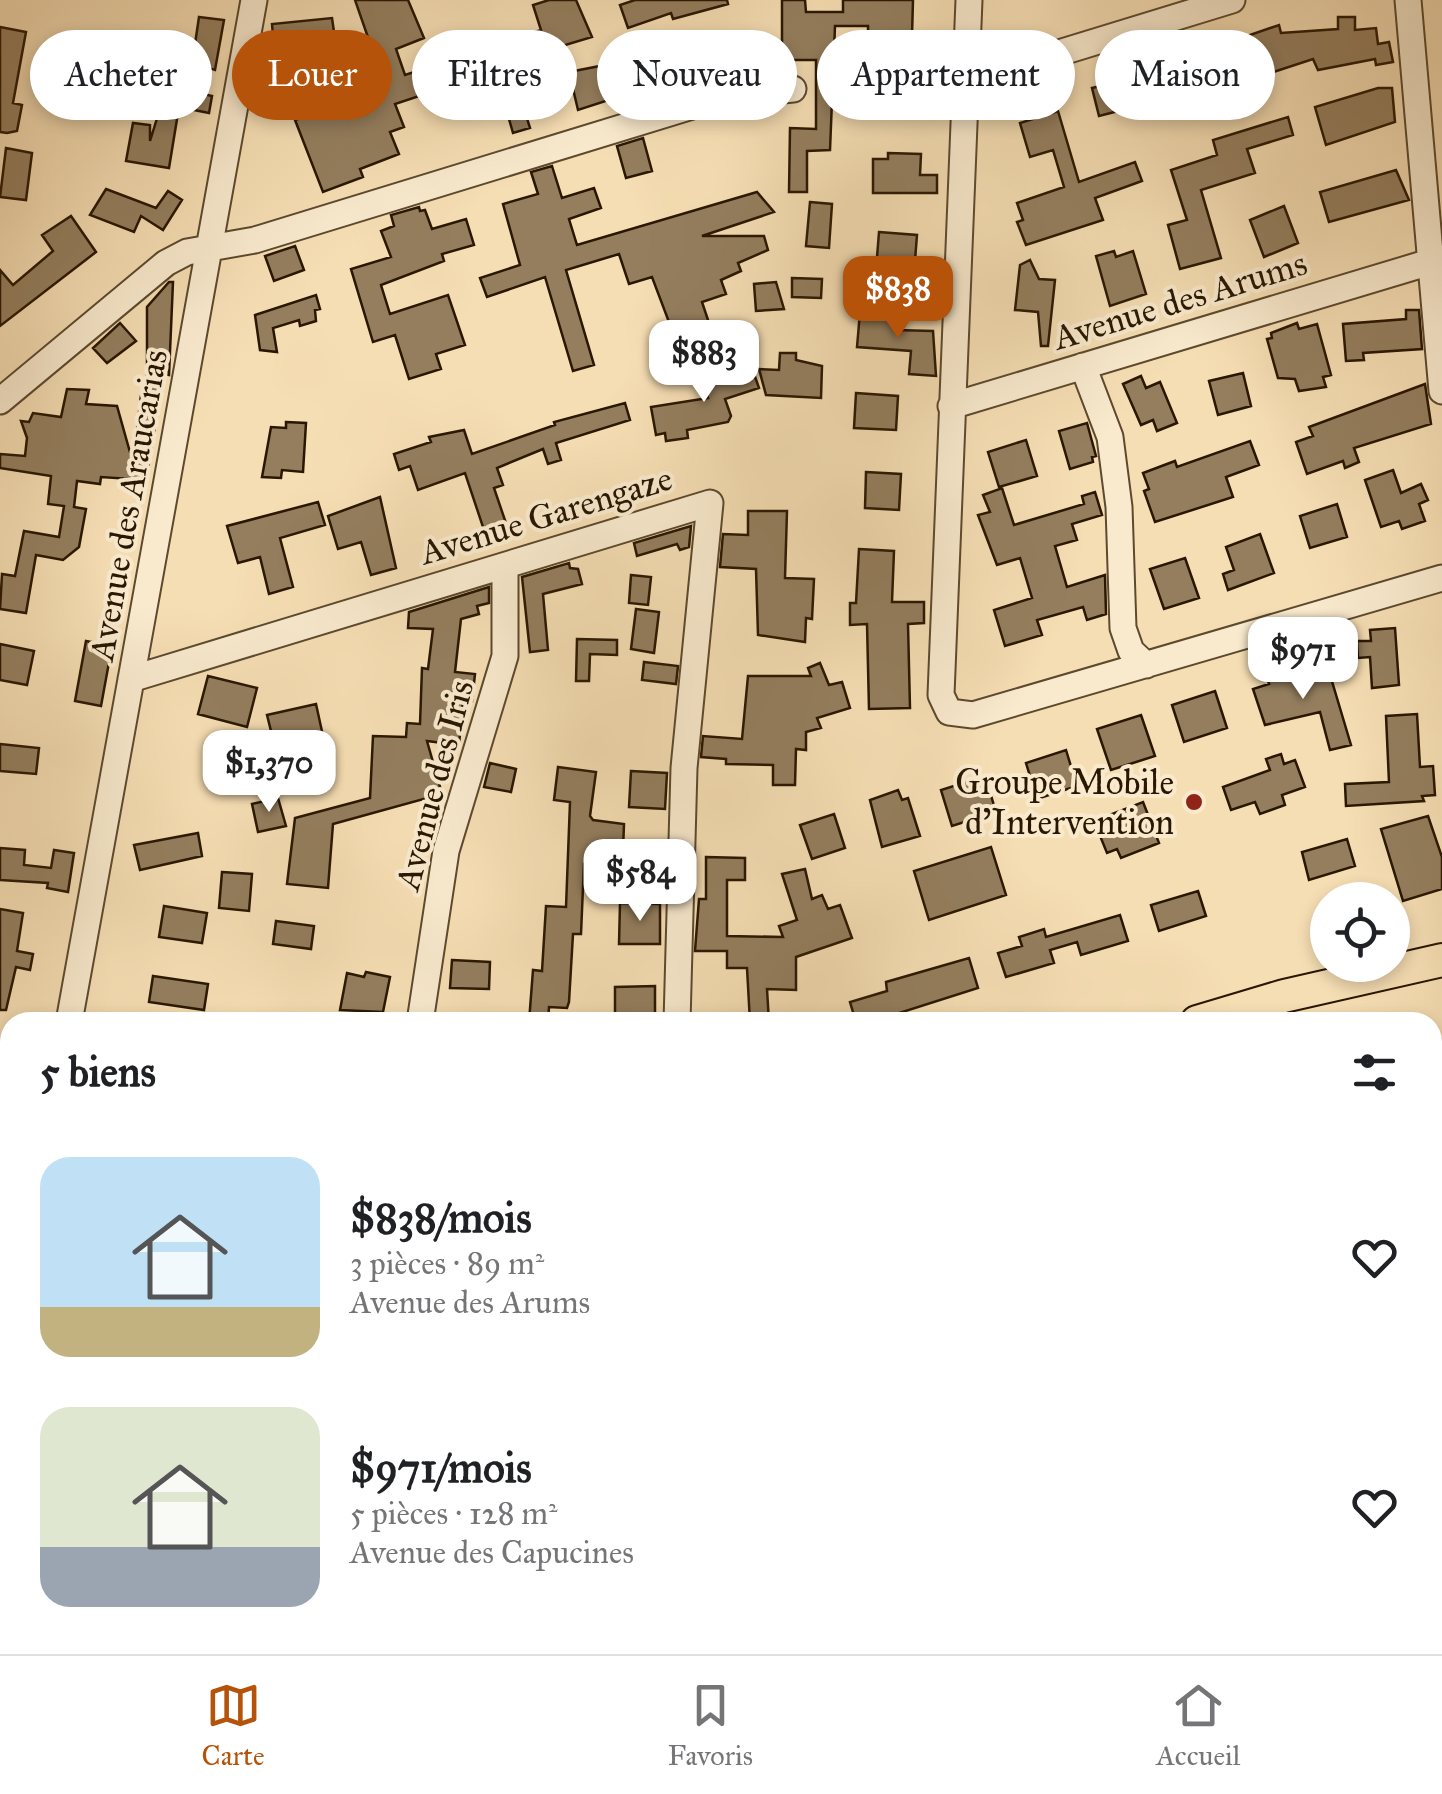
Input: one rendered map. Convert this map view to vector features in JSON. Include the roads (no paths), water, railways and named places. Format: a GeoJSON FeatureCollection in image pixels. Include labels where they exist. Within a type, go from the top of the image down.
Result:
{"type":"FeatureCollection","features":[{"type":"Feature","properties":{"kind":"main road"},"geometry":{"type":"LineString","coordinates":[[1230,1012],[1442,960]]}},
{"type":"Feature","properties":{"kind":"street","name":"Avenue des Araucarias"},"geometry":{"type":"LineString","coordinates":[[71,1012],[255,0]]}},
{"type":"Feature","properties":{"kind":"street"},"geometry":{"type":"LineString","coordinates":[[967,30],[969,0]]}},
{"type":"Feature","properties":{"kind":"street"},"geometry":{"type":"LineString","coordinates":[[1075,48],[1232,0]]}},
{"type":"Feature","properties":{"kind":"street"},"geometry":{"type":"LineString","coordinates":[[1408,0],[1432,149],[1430,262],[1441,376]]}},
{"type":"Feature","properties":{"kind":"street"},"geometry":{"type":"LineString","coordinates":[[0,401],[166,263],[187,252],[255,240],[647,120]]}},
{"type":"Feature","properties":{"kind":"street"},"geometry":{"type":"LineString","coordinates":[[962,120],[941,694],[950,712],[973,715],[1442,578]]}},
{"type":"Feature","properties":{"kind":"street","name":"Avenue des Arums"},"geometry":{"type":"LineString","coordinates":[[951,406],[1430,262]]}},
{"type":"Feature","properties":{"kind":"street"},"geometry":{"type":"LineString","coordinates":[[1084,366],[1112,450],[1119,506],[1123,628],[1131,650],[1146,665]]}},
{"type":"Feature","properties":{"kind":"street","name":"Avenue Garengaze"},"geometry":{"type":"LineString","coordinates":[[131,679],[703,503],[714,506],[684,768],[677,1012]]}},
{"type":"Feature","properties":{"kind":"street","name":"Avenue des Iris"},"geometry":{"type":"LineString","coordinates":[[422,1012],[446,851],[504,656],[505,566]]}},
{"type":"Feature","properties":{"kind":"place","name":"Groupe Mobile d'Intervention"},"geometry":{"type":"Point","coordinates":[1194,802]}}]}
